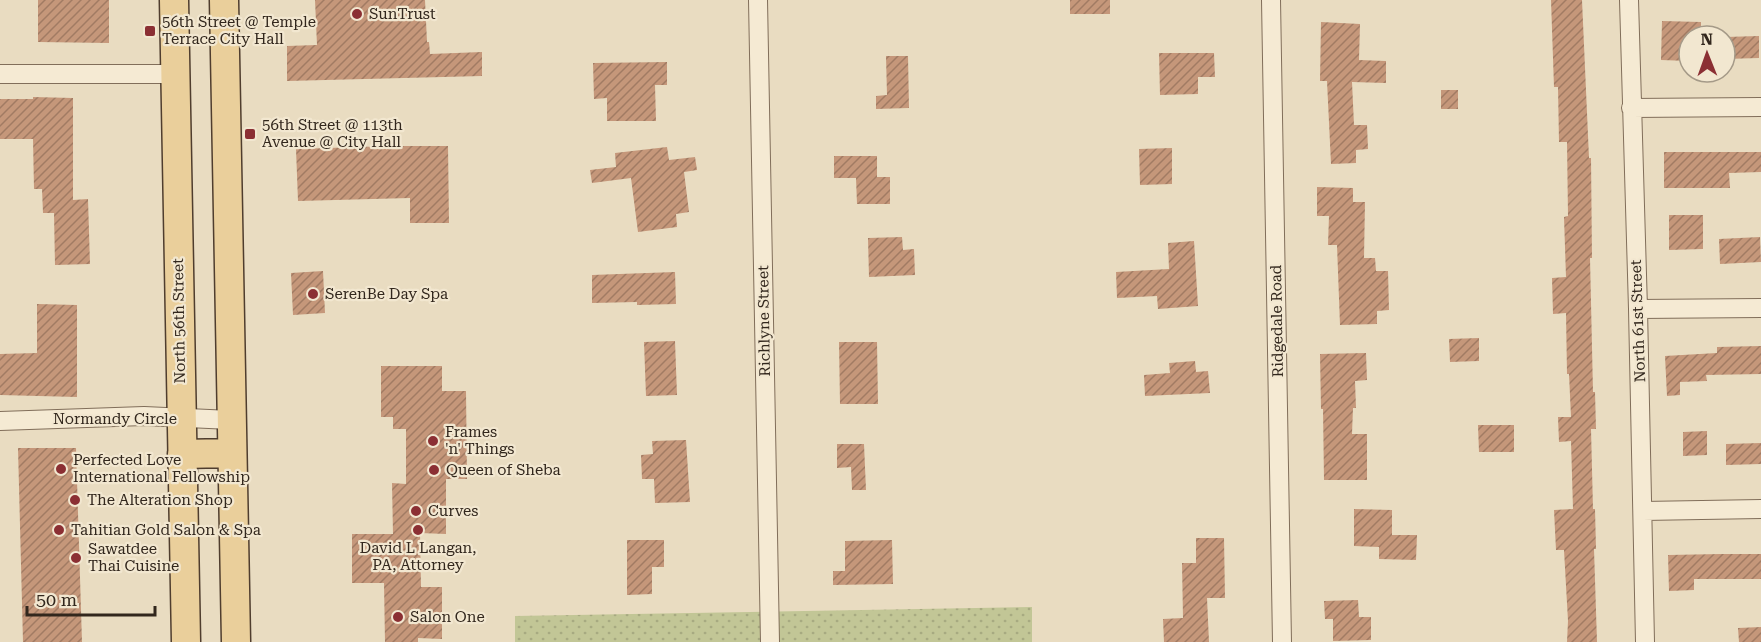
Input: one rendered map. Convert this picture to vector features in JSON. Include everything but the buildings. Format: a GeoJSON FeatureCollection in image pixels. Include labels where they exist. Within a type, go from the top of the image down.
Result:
{"type":"FeatureCollection","features":[{"type":"Feature","properties":{"kind":"main road","name":"North 56th Street"},"geometry":{"type":"LineString","coordinates":[[174,0],[186,642]]}},
{"type":"Feature","properties":{"kind":"main road"},"geometry":{"type":"LineString","coordinates":[[224,0],[236,642]]}},
{"type":"Feature","properties":{"kind":"main road"},"geometry":{"type":"LineString","coordinates":[[182,454],[231,453]]}},
{"type":"Feature","properties":{"kind":"street","name":"Richlyne Street"},"geometry":{"type":"LineString","coordinates":[[758,0],[770,642]]}},
{"type":"Feature","properties":{"kind":"street","name":"Ridgedale Road"},"geometry":{"type":"LineString","coordinates":[[1271,0],[1282,642]]}},
{"type":"Feature","properties":{"kind":"street","name":"North 61st Street"},"geometry":{"type":"LineString","coordinates":[[1629,0],[1645,642]]}},
{"type":"Feature","properties":{"kind":"street"},"geometry":{"type":"LineString","coordinates":[[0,74],[175,74]]}},
{"type":"Feature","properties":{"kind":"street"},"geometry":{"type":"LineString","coordinates":[[1631,108],[1761,107]]}},
{"type":"Feature","properties":{"kind":"street"},"geometry":{"type":"LineString","coordinates":[[1638,309],[1761,308]]}},
{"type":"Feature","properties":{"kind":"street","name":"Normandy Circle"},"geometry":{"type":"LineString","coordinates":[[0,421],[144,416],[231,420]]}},
{"type":"Feature","properties":{"kind":"street"},"geometry":{"type":"LineString","coordinates":[[1643,511],[1761,509]]}},
{"type":"Feature","properties":{"kind":"green space"},"geometry":{"type":"Polygon","coordinates":[[[1032,607],[1032,642],[515,642],[515,616],[1032,607]]]}},
{"type":"Feature","properties":{"kind":"place","name":"SunTrust"},"geometry":{"type":"Point","coordinates":[357,14]}},
{"type":"Feature","properties":{"kind":"place","name":"56th Street @ Temple Terrace City Hall"},"geometry":{"type":"Point","coordinates":[150,31]}},
{"type":"Feature","properties":{"kind":"place","name":"56th Street @ 113th Avenue @ City Hall"},"geometry":{"type":"Point","coordinates":[250,134]}},
{"type":"Feature","properties":{"kind":"place","name":"SerenBe Day Spa"},"geometry":{"type":"Point","coordinates":[313,294]}},
{"type":"Feature","properties":{"kind":"place","name":"Frames 'n' Things"},"geometry":{"type":"Point","coordinates":[433,441]}},
{"type":"Feature","properties":{"kind":"place","name":"Perfected Love International Fellowship"},"geometry":{"type":"Point","coordinates":[61,469]}},
{"type":"Feature","properties":{"kind":"place","name":"Queen of Sheba"},"geometry":{"type":"Point","coordinates":[434,470]}},
{"type":"Feature","properties":{"kind":"place","name":"The Alteration Shop"},"geometry":{"type":"Point","coordinates":[75,500]}},
{"type":"Feature","properties":{"kind":"place","name":"Curves"},"geometry":{"type":"Point","coordinates":[416,511]}},
{"type":"Feature","properties":{"kind":"place","name":"Tahitian Gold Salon & Spa"},"geometry":{"type":"Point","coordinates":[59,530]}},
{"type":"Feature","properties":{"kind":"place","name":"David L Langan, PA, Attorney"},"geometry":{"type":"Point","coordinates":[418,530]}},
{"type":"Feature","properties":{"kind":"place","name":"Sawatdee Thai Cuisine"},"geometry":{"type":"Point","coordinates":[76,558]}},
{"type":"Feature","properties":{"kind":"place","name":"Salon One"},"geometry":{"type":"Point","coordinates":[398,617]}}]}
